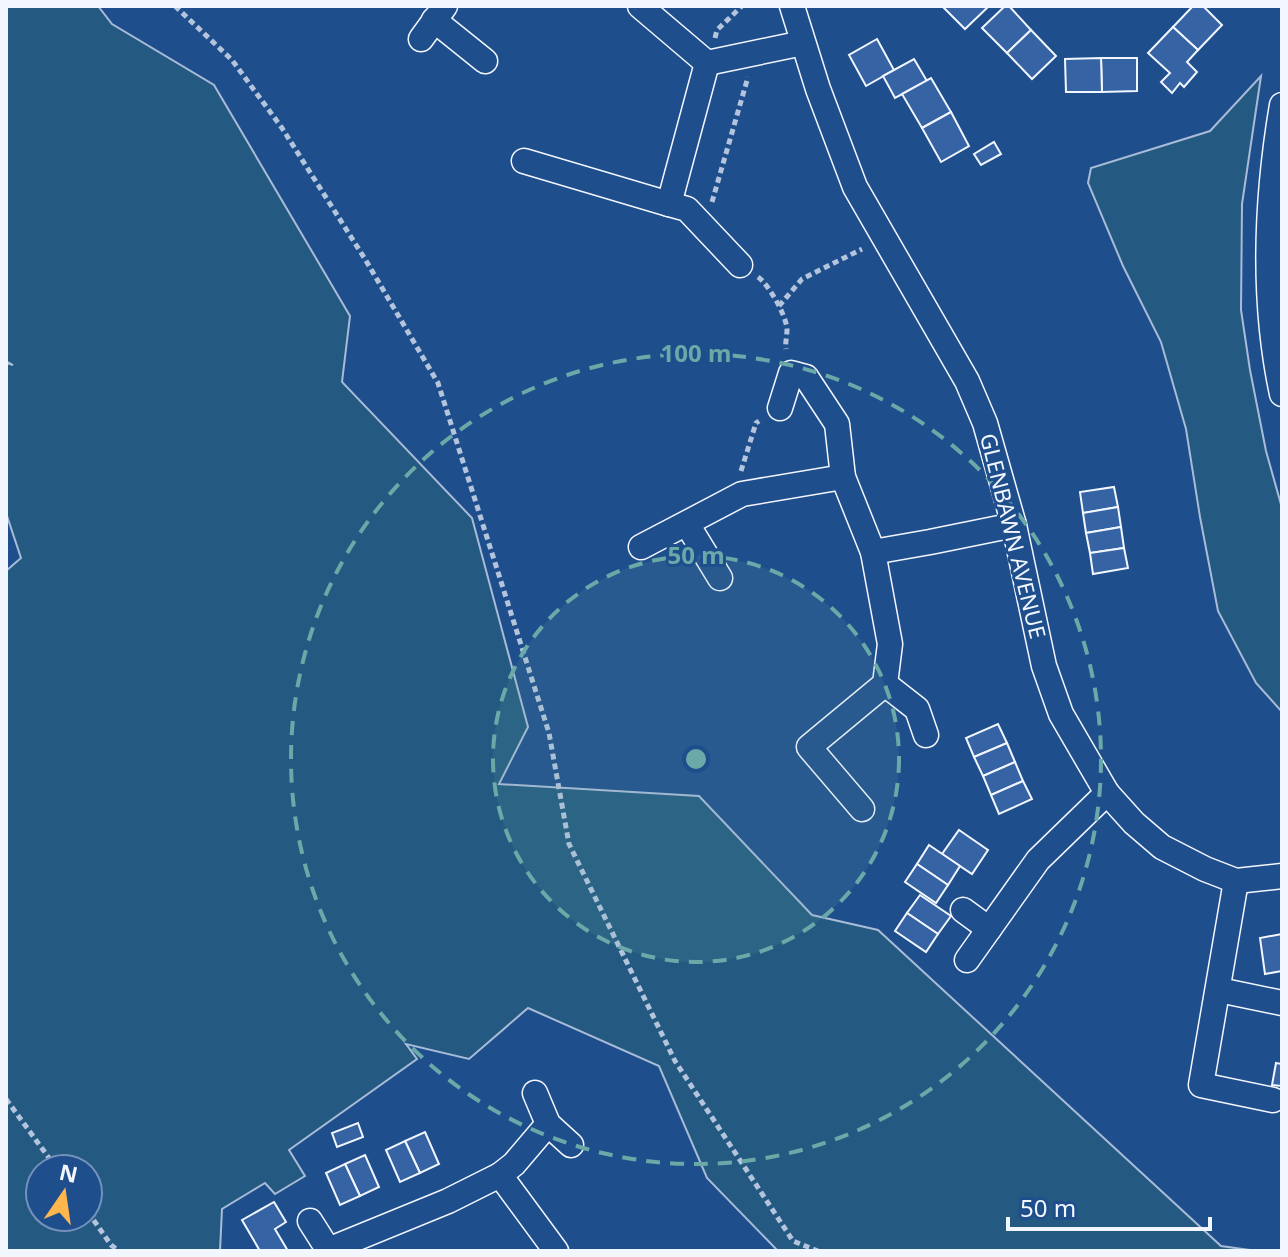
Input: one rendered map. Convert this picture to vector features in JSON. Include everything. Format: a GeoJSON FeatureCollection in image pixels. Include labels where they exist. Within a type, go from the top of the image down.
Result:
{"type":"FeatureCollection","features":[{"type":"Feature","properties":{"kind":"street"},"geometry":{"type":"LineString","coordinates":[[640,6],[707,63]]}},
{"type":"Feature","properties":{"kind":"street","name":"GLENBAWN AVENUE"},"geometry":{"type":"LineString","coordinates":[[792,6],[818,89],[855,187],[967,381],[985,423],[1014,525],[1044,666],[1061,714],[1107,793],[1134,823],[1162,847],[1236,881],[1282,876]]}},
{"type":"Feature","properties":{"kind":"street"},"geometry":{"type":"LineString","coordinates":[[433,21],[485,61]]}},
{"type":"Feature","properties":{"kind":"street"},"geometry":{"type":"LineString","coordinates":[[707,63],[803,43]]}},
{"type":"Feature","properties":{"kind":"street"},"geometry":{"type":"LineString","coordinates":[[669,204],[707,63]]}},
{"type":"Feature","properties":{"kind":"street"},"geometry":{"type":"LineString","coordinates":[[1282,105],[1273,157],[1268,251],[1271,321],[1282,394]]}},
{"type":"Feature","properties":{"kind":"street"},"geometry":{"type":"LineString","coordinates":[[524,161],[687,209],[740,265]]}},
{"type":"Feature","properties":{"kind":"street"},"geometry":{"type":"LineString","coordinates":[[780,408],[791,373],[806,377],[837,424],[843,477],[873,552],[890,644],[885,684],[809,747],[862,809]]}},
{"type":"Feature","properties":{"kind":"street"},"geometry":{"type":"LineString","coordinates":[[641,547],[742,494],[843,477]]}},
{"type":"Feature","properties":{"kind":"street"},"geometry":{"type":"LineString","coordinates":[[687,524],[720,578]]}},
{"type":"Feature","properties":{"kind":"street"},"geometry":{"type":"LineString","coordinates":[[873,552],[1014,525]]}},
{"type":"Feature","properties":{"kind":"street"},"geometry":{"type":"LineString","coordinates":[[885,684],[917,709],[926,735]]}},
{"type":"Feature","properties":{"kind":"street"},"geometry":{"type":"LineString","coordinates":[[967,960],[1038,860],[1107,793]]}},
{"type":"Feature","properties":{"kind":"street"},"geometry":{"type":"LineString","coordinates":[[1236,881],[1201,1085],[1273,1100]]}},
{"type":"Feature","properties":{"kind":"street"},"geometry":{"type":"LineString","coordinates":[[963,910],[989,929]]}},
{"type":"Feature","properties":{"kind":"street"},"geometry":{"type":"LineString","coordinates":[[1219,990],[1282,1003]]}},
{"type":"Feature","properties":{"kind":"street"},"geometry":{"type":"LineString","coordinates":[[535,1093],[548,1124],[571,1145]]}},
{"type":"Feature","properties":{"kind":"street"},"geometry":{"type":"LineString","coordinates":[[310,1221],[328,1250],[448,1201],[500,1175],[514,1164],[548,1124]]}},
{"type":"Feature","properties":{"kind":"street"},"geometry":{"type":"LineString","coordinates":[[500,1175],[556,1251]]}},
{"type":"Feature","properties":{"kind":"path"},"geometry":{"type":"LineString","coordinates":[[175,6],[232,60],[282,128],[365,259],[438,383],[549,733],[569,844],[675,1061],[793,1241],[818,1251]]}},
{"type":"Feature","properties":{"kind":"path"},"geometry":{"type":"LineString","coordinates":[[704,227],[755,53]]}},
{"type":"Feature","properties":{"kind":"path"},"geometry":{"type":"LineString","coordinates":[[779,306],[802,279],[885,238]]}},
{"type":"Feature","properties":{"kind":"path"},"geometry":{"type":"LineString","coordinates":[[740,265],[765,282],[779,306],[787,330],[785,341],[791,373]]}},
{"type":"Feature","properties":{"kind":"path"},"geometry":{"type":"LineString","coordinates":[[742,494],[739,477],[756,423],[780,408]]}},
{"type":"Feature","properties":{"kind":"path"},"geometry":{"type":"LineString","coordinates":[[6,1099],[45,1153]]}},
{"type":"Feature","properties":{"kind":"path"},"geometry":{"type":"LineString","coordinates":[[103,1233],[119,1251]]}},
{"type":"Feature","properties":{"kind":"shaded area"},"geometry":{"type":"Polygon","coordinates":[[[6,6],[98,6],[112,24],[214,85],[350,316],[342,382],[472,518],[528,727],[499,784],[699,796],[812,915],[878,930],[1221,1246],[1257,1251],[778,1251],[707,1178],[659,1066],[528,1008],[469,1059],[406,1044],[417,1059],[289,1150],[305,1176],[275,1194],[265,1183],[222,1209],[220,1251],[6,1251],[6,571],[21,558],[6,513],[6,363],[13,365],[6,361],[6,6]]]}},
{"type":"Feature","properties":{"kind":"shaded area"},"geometry":{"type":"Polygon","coordinates":[[[1261,76],[1242,204],[1241,310],[1266,451],[1282,508],[1282,712],[1256,683],[1218,611],[1186,429],[1161,342],[1123,266],[1088,183],[1091,168],[1210,131],[1261,76]]]}},
{"type":"Feature","properties":{"kind":"building"},"geometry":{"type":"Polygon","coordinates":[[[942,6],[989,6],[965,29],[942,6]]]}},
{"type":"Feature","properties":{"kind":"building"},"geometry":{"type":"Polygon","coordinates":[[[1005,6],[1009,6],[1031,30],[1007,53],[982,28],[1005,6]]]}},
{"type":"Feature","properties":{"kind":"building"},"geometry":{"type":"Polygon","coordinates":[[[1193,6],[1203,6],[1222,25],[1198,50],[1173,27],[1193,6]]]}},
{"type":"Feature","properties":{"kind":"building"},"geometry":{"type":"Polygon","coordinates":[[[1173,27],[1198,50],[1187,62],[1197,72],[1184,87],[1180,83],[1172,93],[1161,82],[1170,73],[1148,53],[1173,27]]]}},
{"type":"Feature","properties":{"kind":"building"},"geometry":{"type":"Polygon","coordinates":[[[1031,30],[1056,56],[1032,79],[1007,53],[1031,30]]]}},
{"type":"Feature","properties":{"kind":"building"},"geometry":{"type":"Polygon","coordinates":[[[877,39],[894,70],[866,86],[849,55],[877,39]]]}},
{"type":"Feature","properties":{"kind":"building"},"geometry":{"type":"Polygon","coordinates":[[[1101,58],[1137,58],[1137,91],[1102,92],[1101,58]]]}},
{"type":"Feature","properties":{"kind":"building"},"geometry":{"type":"Polygon","coordinates":[[[1101,58],[1102,92],[1066,92],[1065,59],[1101,58]]]}},
{"type":"Feature","properties":{"kind":"building"},"geometry":{"type":"Polygon","coordinates":[[[914,59],[927,81],[895,98],[883,76],[914,59]]]}},
{"type":"Feature","properties":{"kind":"building"},"geometry":{"type":"Polygon","coordinates":[[[931,78],[951,112],[922,128],[902,94],[931,78]]]}},
{"type":"Feature","properties":{"kind":"building"},"geometry":{"type":"Polygon","coordinates":[[[951,112],[969,146],[941,162],[922,128],[951,112]]]}},
{"type":"Feature","properties":{"kind":"building"},"geometry":{"type":"Polygon","coordinates":[[[994,142],[1001,154],[981,165],[974,154],[994,142]]]}},
{"type":"Feature","properties":{"kind":"building"},"geometry":{"type":"Polygon","coordinates":[[[1114,487],[1118,507],[1083,513],[1080,492],[1114,487]]]}},
{"type":"Feature","properties":{"kind":"building"},"geometry":{"type":"Polygon","coordinates":[[[1118,507],[1121,527],[1086,533],[1083,513],[1118,507]]]}},
{"type":"Feature","properties":{"kind":"building"},"geometry":{"type":"Polygon","coordinates":[[[1121,527],[1124,548],[1090,553],[1086,533],[1121,527]]]}},
{"type":"Feature","properties":{"kind":"building"},"geometry":{"type":"Polygon","coordinates":[[[1124,548],[1128,568],[1093,574],[1090,553],[1124,548]]]}},
{"type":"Feature","properties":{"kind":"building"},"geometry":{"type":"Polygon","coordinates":[[[998,724],[1007,743],[974,757],[966,738],[998,724]]]}},
{"type":"Feature","properties":{"kind":"building"},"geometry":{"type":"Polygon","coordinates":[[[1007,743],[1015,762],[983,776],[974,757],[1007,743]]]}},
{"type":"Feature","properties":{"kind":"building"},"geometry":{"type":"Polygon","coordinates":[[[1015,762],[1023,781],[991,795],[983,776],[1015,762]]]}},
{"type":"Feature","properties":{"kind":"building"},"geometry":{"type":"Polygon","coordinates":[[[1023,781],[1032,799],[999,814],[991,795],[1023,781]]]}},
{"type":"Feature","properties":{"kind":"building"},"geometry":{"type":"Polygon","coordinates":[[[959,830],[988,850],[972,874],[942,854],[959,830]]]}},
{"type":"Feature","properties":{"kind":"building"},"geometry":{"type":"Polygon","coordinates":[[[929,845],[960,866],[948,885],[917,864],[929,845]]]}},
{"type":"Feature","properties":{"kind":"building"},"geometry":{"type":"Polygon","coordinates":[[[917,864],[948,885],[936,903],[905,882],[917,864]]]}},
{"type":"Feature","properties":{"kind":"building"},"geometry":{"type":"Polygon","coordinates":[[[920,895],[951,916],[938,934],[907,913],[920,895]]]}},
{"type":"Feature","properties":{"kind":"building"},"geometry":{"type":"Polygon","coordinates":[[[907,913],[938,934],[926,952],[895,931],[907,913]]]}},
{"type":"Feature","properties":{"kind":"building"},"geometry":{"type":"Polygon","coordinates":[[[1282,934],[1282,971],[1265,974],[1260,938],[1282,934]]]}},
{"type":"Feature","properties":{"kind":"building"},"geometry":{"type":"Polygon","coordinates":[[[1276,1063],[1282,1064],[1282,1086],[1272,1085],[1276,1063]]]}},
{"type":"Feature","properties":{"kind":"building"},"geometry":{"type":"Polygon","coordinates":[[[358,1123],[363,1137],[337,1147],[332,1133],[358,1123]]]}},
{"type":"Feature","properties":{"kind":"building"},"geometry":{"type":"Polygon","coordinates":[[[425,1132],[439,1164],[420,1173],[405,1141],[425,1132]]]}},
{"type":"Feature","properties":{"kind":"building"},"geometry":{"type":"Polygon","coordinates":[[[405,1141],[420,1173],[400,1182],[386,1150],[405,1141]]]}},
{"type":"Feature","properties":{"kind":"building"},"geometry":{"type":"Polygon","coordinates":[[[365,1155],[379,1187],[360,1196],[345,1164],[365,1155]]]}},
{"type":"Feature","properties":{"kind":"building"},"geometry":{"type":"Polygon","coordinates":[[[345,1164],[360,1196],[340,1205],[326,1173],[345,1164]]]}},
{"type":"Feature","properties":{"kind":"building"},"geometry":{"type":"Polygon","coordinates":[[[274,1202],[286,1222],[275,1229],[288,1251],[260,1251],[242,1220],[274,1202]]]}}]}
